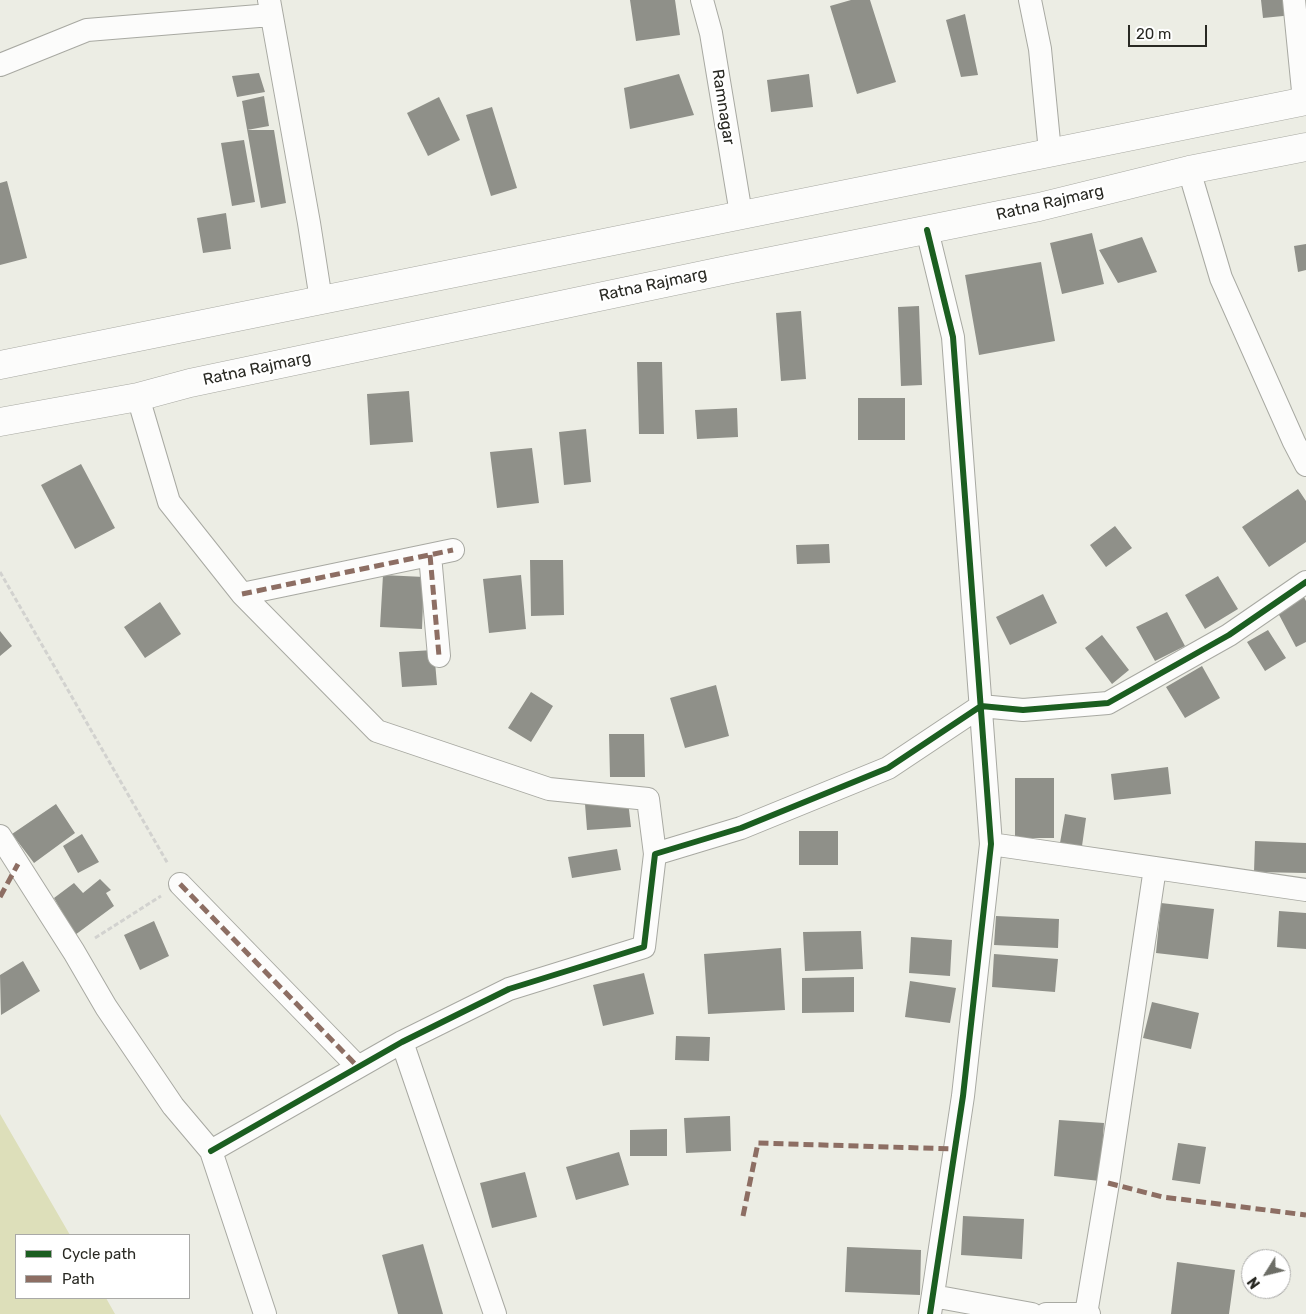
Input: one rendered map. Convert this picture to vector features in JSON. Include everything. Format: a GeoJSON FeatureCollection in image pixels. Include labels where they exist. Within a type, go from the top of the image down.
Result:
{"type":"FeatureCollection","features":[{"type":"Feature","properties":{"kind":"highway"},"geometry":{"type":"LineString","coordinates":[[0,365],[1305,101]]}},
{"type":"Feature","properties":{"kind":"highway","name":"Ratna Rajmarg"},"geometry":{"type":"LineString","coordinates":[[0,422],[138,397],[200,380],[1039,207],[1189,170],[1306,147]]}},
{"type":"Feature","properties":{"kind":"street","name":"Ramnagar"},"geometry":{"type":"LineString","coordinates":[[702,0],[711,33],[741,214]]}},
{"type":"Feature","properties":{"kind":"street"},"geometry":{"type":"LineString","coordinates":[[1030,0],[1040,49],[1050,152]]}},
{"type":"Feature","properties":{"kind":"street"},"geometry":{"type":"LineString","coordinates":[[1294,0],[1305,101]]}},
{"type":"Feature","properties":{"kind":"street"},"geometry":{"type":"LineString","coordinates":[[0,65],[87,30],[270,8],[309,223],[320,300]]}},
{"type":"Feature","properties":{"kind":"street"},"geometry":{"type":"LineString","coordinates":[[1189,170],[1221,278],[1306,465]]}},
{"type":"Feature","properties":{"kind":"street"},"geometry":{"type":"LineString","coordinates":[[928,230],[952,337],[991,844],[963,1096],[931,1305],[1032,1314]]}},
{"type":"Feature","properties":{"kind":"street"},"geometry":{"type":"LineString","coordinates":[[138,397],[169,502],[242,594],[377,731],[549,789],[648,799],[655,854],[644,947],[509,989],[402,1042],[211,1151]]}},
{"type":"Feature","properties":{"kind":"street"},"geometry":{"type":"LineString","coordinates":[[242,594],[453,550]]}},
{"type":"Feature","properties":{"kind":"street"},"geometry":{"type":"LineString","coordinates":[[430,555],[439,656]]}},
{"type":"Feature","properties":{"kind":"street"},"geometry":{"type":"LineString","coordinates":[[655,854],[742,828],[888,768],[981,706],[1023,710],[1108,703],[1229,635],[1306,582]]}},
{"type":"Feature","properties":{"kind":"street"},"geometry":{"type":"LineString","coordinates":[[0,836],[74,952],[106,1007],[174,1106],[211,1151],[265,1314]]}},
{"type":"Feature","properties":{"kind":"street"},"geometry":{"type":"LineString","coordinates":[[991,844],[1306,890]]}},
{"type":"Feature","properties":{"kind":"street"},"geometry":{"type":"LineString","coordinates":[[1046,1314],[1088,1314],[1155,868]]}},
{"type":"Feature","properties":{"kind":"street"},"geometry":{"type":"LineString","coordinates":[[180,884],[358,1067]]}},
{"type":"Feature","properties":{"kind":"street"},"geometry":{"type":"LineString","coordinates":[[402,1042],[495,1314]]}},
{"type":"Feature","properties":{"kind":"path"},"geometry":{"type":"LineString","coordinates":[[0,572],[180,884],[74,952]]}},
{"type":"Feature","properties":{"kind":"green space"},"geometry":{"type":"Polygon","coordinates":[[[0,1114],[69,1234],[15,1234],[15,1299],[107,1299],[115,1314],[0,1314],[0,1114]]]}},
{"type":"Feature","properties":{"kind":"building"},"geometry":{"type":"Polygon","coordinates":[[[630,0],[675,0],[680,35],[636,41],[630,0]]]}},
{"type":"Feature","properties":{"kind":"building"},"geometry":{"type":"Polygon","coordinates":[[[851,0],[870,0],[896,82],[857,94],[830,6],[851,0]]]}},
{"type":"Feature","properties":{"kind":"building"},"geometry":{"type":"Polygon","coordinates":[[[1261,0],[1292,0],[1293,15],[1263,18],[1261,0]]]}},
{"type":"Feature","properties":{"kind":"building"},"geometry":{"type":"Polygon","coordinates":[[[965,14],[978,75],[961,77],[946,20],[965,14]]]}},
{"type":"Feature","properties":{"kind":"building"},"geometry":{"type":"Polygon","coordinates":[[[259,73],[265,92],[237,97],[232,76],[259,73]]]}},
{"type":"Feature","properties":{"kind":"building"},"geometry":{"type":"Polygon","coordinates":[[[679,74],[694,115],[630,129],[624,88],[679,74]]]}},
{"type":"Feature","properties":{"kind":"building"},"geometry":{"type":"Polygon","coordinates":[[[809,74],[813,107],[771,112],[767,80],[809,74]]]}},
{"type":"Feature","properties":{"kind":"building"},"geometry":{"type":"Polygon","coordinates":[[[264,96],[269,126],[247,130],[242,101],[264,96]]]}},
{"type":"Feature","properties":{"kind":"building"},"geometry":{"type":"Polygon","coordinates":[[[439,97],[460,140],[428,156],[407,113],[439,97]]]}},
{"type":"Feature","properties":{"kind":"building"},"geometry":{"type":"Polygon","coordinates":[[[492,107],[517,188],[491,196],[466,115],[492,107]]]}},
{"type":"Feature","properties":{"kind":"building"},"geometry":{"type":"Polygon","coordinates":[[[247,130],[274,130],[286,203],[261,208],[247,130]]]}},
{"type":"Feature","properties":{"kind":"building"},"geometry":{"type":"Polygon","coordinates":[[[244,140],[255,202],[232,206],[221,143],[244,140]]]}},
{"type":"Feature","properties":{"kind":"building"},"geometry":{"type":"Polygon","coordinates":[[[7,181],[27,258],[0,265],[0,183],[7,181]]]}},
{"type":"Feature","properties":{"kind":"building"},"geometry":{"type":"Polygon","coordinates":[[[226,213],[231,249],[203,253],[197,218],[226,213]]]}},
{"type":"Feature","properties":{"kind":"building"},"geometry":{"type":"Polygon","coordinates":[[[1092,233],[1104,284],[1062,294],[1050,243],[1092,233]]]}},
{"type":"Feature","properties":{"kind":"building"},"geometry":{"type":"Polygon","coordinates":[[[1142,237],[1157,272],[1118,283],[1099,250],[1142,237]]]}},
{"type":"Feature","properties":{"kind":"building"},"geometry":{"type":"Polygon","coordinates":[[[1306,244],[1306,270],[1298,272],[1294,246],[1306,244]]]}},
{"type":"Feature","properties":{"kind":"building"},"geometry":{"type":"Polygon","coordinates":[[[1041,262],[1055,341],[979,355],[965,275],[1041,262]]]}},
{"type":"Feature","properties":{"kind":"building"},"geometry":{"type":"Polygon","coordinates":[[[919,306],[922,385],[901,386],[898,307],[919,306]]]}},
{"type":"Feature","properties":{"kind":"building"},"geometry":{"type":"Polygon","coordinates":[[[801,311],[806,379],[781,381],[776,313],[801,311]]]}},
{"type":"Feature","properties":{"kind":"building"},"geometry":{"type":"Polygon","coordinates":[[[637,362],[662,362],[664,434],[639,434],[637,362]]]}},
{"type":"Feature","properties":{"kind":"building"},"geometry":{"type":"Polygon","coordinates":[[[409,391],[413,442],[370,445],[367,394],[409,391]]]}},
{"type":"Feature","properties":{"kind":"building"},"geometry":{"type":"Polygon","coordinates":[[[858,398],[905,398],[905,440],[858,440],[858,398]]]}},
{"type":"Feature","properties":{"kind":"building"},"geometry":{"type":"Polygon","coordinates":[[[737,408],[738,437],[697,439],[695,410],[737,408]]]}},
{"type":"Feature","properties":{"kind":"building"},"geometry":{"type":"Polygon","coordinates":[[[586,429],[591,482],[564,485],[559,432],[586,429]]]}},
{"type":"Feature","properties":{"kind":"building"},"geometry":{"type":"Polygon","coordinates":[[[532,448],[539,503],[497,508],[490,452],[532,448]]]}},
{"type":"Feature","properties":{"kind":"building"},"geometry":{"type":"Polygon","coordinates":[[[81,464],[115,528],[75,549],[41,485],[81,464]]]}},
{"type":"Feature","properties":{"kind":"building"},"geometry":{"type":"Polygon","coordinates":[[[1298,489],[1306,501],[1306,542],[1269,567],[1242,527],[1298,489]]]}},
{"type":"Feature","properties":{"kind":"building"},"geometry":{"type":"Polygon","coordinates":[[[1115,526],[1132,548],[1106,567],[1090,545],[1115,526]]]}},
{"type":"Feature","properties":{"kind":"building"},"geometry":{"type":"Polygon","coordinates":[[[829,544],[830,563],[797,564],[796,545],[829,544]]]}},
{"type":"Feature","properties":{"kind":"building"},"geometry":{"type":"Polygon","coordinates":[[[530,560],[563,560],[564,615],[531,616],[530,560]]]}},
{"type":"Feature","properties":{"kind":"building"},"geometry":{"type":"Polygon","coordinates":[[[383,575],[424,577],[422,629],[380,627],[383,575]]]}},
{"type":"Feature","properties":{"kind":"building"},"geometry":{"type":"Polygon","coordinates":[[[521,575],[526,629],[489,633],[483,579],[521,575]]]}},
{"type":"Feature","properties":{"kind":"building"},"geometry":{"type":"Polygon","coordinates":[[[1218,576],[1238,609],[1205,629],[1185,595],[1218,576]]]}},
{"type":"Feature","properties":{"kind":"building"},"geometry":{"type":"Polygon","coordinates":[[[1043,594],[1057,623],[1010,645],[996,617],[1043,594]]]}},
{"type":"Feature","properties":{"kind":"building"},"geometry":{"type":"Polygon","coordinates":[[[1304,597],[1306,601],[1306,642],[1296,647],[1277,611],[1304,597]]]}},
{"type":"Feature","properties":{"kind":"building"},"geometry":{"type":"Polygon","coordinates":[[[160,602],[181,634],[145,658],[124,627],[160,602]]]}},
{"type":"Feature","properties":{"kind":"building"},"geometry":{"type":"Polygon","coordinates":[[[1167,612],[1185,646],[1155,661],[1136,627],[1167,612]]]}},
{"type":"Feature","properties":{"kind":"building"},"geometry":{"type":"Polygon","coordinates":[[[1268,630],[1286,658],[1265,671],[1247,642],[1268,630]]]}},
{"type":"Feature","properties":{"kind":"building"},"geometry":{"type":"Polygon","coordinates":[[[0,631],[12,646],[0,656],[0,631]]]}},
{"type":"Feature","properties":{"kind":"building"},"geometry":{"type":"Polygon","coordinates":[[[1102,635],[1129,670],[1112,684],[1085,648],[1102,635]]]}},
{"type":"Feature","properties":{"kind":"building"},"geometry":{"type":"Polygon","coordinates":[[[434,650],[437,685],[402,687],[399,652],[434,650]]]}},
{"type":"Feature","properties":{"kind":"building"},"geometry":{"type":"Polygon","coordinates":[[[1202,666],[1220,698],[1185,718],[1166,687],[1202,666]]]}},
{"type":"Feature","properties":{"kind":"building"},"geometry":{"type":"Polygon","coordinates":[[[716,685],[729,736],[685,748],[670,698],[716,685]]]}},
{"type":"Feature","properties":{"kind":"building"},"geometry":{"type":"Polygon","coordinates":[[[531,692],[553,706],[531,742],[508,728],[531,692]]]}},
{"type":"Feature","properties":{"kind":"building"},"geometry":{"type":"Polygon","coordinates":[[[609,734],[644,734],[645,777],[610,777],[609,734]]]}},
{"type":"Feature","properties":{"kind":"building"},"geometry":{"type":"Polygon","coordinates":[[[1168,767],[1171,794],[1114,800],[1111,774],[1168,767]]]}},
{"type":"Feature","properties":{"kind":"building"},"geometry":{"type":"Polygon","coordinates":[[[1015,778],[1054,778],[1054,838],[1015,838],[1015,778]]]}},
{"type":"Feature","properties":{"kind":"building"},"geometry":{"type":"Polygon","coordinates":[[[628,801],[631,827],[587,830],[585,804],[628,801]]]}},
{"type":"Feature","properties":{"kind":"building"},"geometry":{"type":"Polygon","coordinates":[[[56,804],[75,833],[34,863],[12,834],[56,804]]]}},
{"type":"Feature","properties":{"kind":"building"},"geometry":{"type":"Polygon","coordinates":[[[1065,814],[1086,818],[1082,846],[1060,843],[1065,814]]]}},
{"type":"Feature","properties":{"kind":"building"},"geometry":{"type":"Polygon","coordinates":[[[799,831],[838,831],[838,865],[799,865],[799,831]]]}},
{"type":"Feature","properties":{"kind":"building"},"geometry":{"type":"Polygon","coordinates":[[[82,834],[99,862],[78,873],[63,846],[82,834]]]}},
{"type":"Feature","properties":{"kind":"building"},"geometry":{"type":"Polygon","coordinates":[[[1255,841],[1306,843],[1306,873],[1254,872],[1255,841]]]}},
{"type":"Feature","properties":{"kind":"building"},"geometry":{"type":"Polygon","coordinates":[[[617,849],[621,870],[572,878],[568,857],[617,849]]]}},
{"type":"Feature","properties":{"kind":"building"},"geometry":{"type":"Polygon","coordinates":[[[100,879],[111,890],[106,893],[114,906],[75,935],[54,898],[74,883],[83,893],[100,879]]]}},
{"type":"Feature","properties":{"kind":"building"},"geometry":{"type":"Polygon","coordinates":[[[1161,903],[1214,909],[1208,959],[1156,953],[1161,903]]]}},
{"type":"Feature","properties":{"kind":"building"},"geometry":{"type":"Polygon","coordinates":[[[1279,911],[1306,913],[1306,949],[1277,947],[1279,911]]]}},
{"type":"Feature","properties":{"kind":"building"},"geometry":{"type":"Polygon","coordinates":[[[996,916],[1059,919],[1058,948],[994,945],[996,916]]]}},
{"type":"Feature","properties":{"kind":"building"},"geometry":{"type":"Polygon","coordinates":[[[154,921],[169,956],[140,970],[124,935],[154,921]]]}},
{"type":"Feature","properties":{"kind":"building"},"geometry":{"type":"Polygon","coordinates":[[[861,931],[863,969],[805,971],[803,932],[861,931]]]}},
{"type":"Feature","properties":{"kind":"building"},"geometry":{"type":"Polygon","coordinates":[[[911,937],[952,940],[950,976],[909,973],[911,937]]]}},
{"type":"Feature","properties":{"kind":"building"},"geometry":{"type":"Polygon","coordinates":[[[781,948],[785,1010],[708,1014],[704,954],[781,948]]]}},
{"type":"Feature","properties":{"kind":"building"},"geometry":{"type":"Polygon","coordinates":[[[994,954],[1058,959],[1055,992],[992,987],[994,954]]]}},
{"type":"Feature","properties":{"kind":"building"},"geometry":{"type":"Polygon","coordinates":[[[23,961],[40,991],[1,1015],[0,975],[23,961]]]}},
{"type":"Feature","properties":{"kind":"building"},"geometry":{"type":"Polygon","coordinates":[[[644,973],[654,1014],[603,1026],[593,985],[644,973]]]}},
{"type":"Feature","properties":{"kind":"building"},"geometry":{"type":"Polygon","coordinates":[[[854,977],[854,1012],[802,1013],[802,978],[854,977]]]}},
{"type":"Feature","properties":{"kind":"building"},"geometry":{"type":"Polygon","coordinates":[[[910,981],[956,988],[950,1023],[905,1017],[910,981]]]}},
{"type":"Feature","properties":{"kind":"building"},"geometry":{"type":"Polygon","coordinates":[[[1152,1002],[1199,1013],[1191,1049],[1143,1038],[1152,1002]]]}},
{"type":"Feature","properties":{"kind":"building"},"geometry":{"type":"Polygon","coordinates":[[[676,1036],[710,1037],[709,1061],[675,1060],[676,1036]]]}},
{"type":"Feature","properties":{"kind":"building"},"geometry":{"type":"Polygon","coordinates":[[[730,1116],[731,1151],[686,1153],[684,1118],[730,1116]]]}},
{"type":"Feature","properties":{"kind":"building"},"geometry":{"type":"Polygon","coordinates":[[[1059,1120],[1104,1123],[1100,1181],[1054,1176],[1059,1120]]]}},
{"type":"Feature","properties":{"kind":"building"},"geometry":{"type":"Polygon","coordinates":[[[667,1129],[667,1156],[630,1156],[630,1130],[667,1129]]]}},
{"type":"Feature","properties":{"kind":"building"},"geometry":{"type":"Polygon","coordinates":[[[1178,1143],[1206,1147],[1200,1184],[1172,1180],[1178,1143]]]}},
{"type":"Feature","properties":{"kind":"building"},"geometry":{"type":"Polygon","coordinates":[[[619,1152],[629,1185],[576,1200],[566,1167],[619,1152]]]}},
{"type":"Feature","properties":{"kind":"building"},"geometry":{"type":"Polygon","coordinates":[[[525,1172],[537,1217],[492,1228],[480,1183],[525,1172]]]}},
{"type":"Feature","properties":{"kind":"building"},"geometry":{"type":"Polygon","coordinates":[[[963,1216],[1024,1219],[1022,1259],[961,1255],[963,1216]]]}},
{"type":"Feature","properties":{"kind":"building"},"geometry":{"type":"Polygon","coordinates":[[[423,1244],[443,1314],[398,1314],[382,1255],[423,1244]]]}},
{"type":"Feature","properties":{"kind":"building"},"geometry":{"type":"Polygon","coordinates":[[[847,1247],[921,1250],[920,1295],[845,1292],[847,1247]]]}},
{"type":"Feature","properties":{"kind":"building"},"geometry":{"type":"Polygon","coordinates":[[[1177,1262],[1235,1270],[1229,1314],[1171,1314],[1177,1262]]]}},
{"type":"Feature","properties":{"kind":"marked path"},"geometry":{"type":"LineString","coordinates":[[242,594],[453,550]]}},
{"type":"Feature","properties":{"kind":"marked path"},"geometry":{"type":"LineString","coordinates":[[430,555],[439,656]]}},
{"type":"Feature","properties":{"kind":"marked path"},"geometry":{"type":"LineString","coordinates":[[0,897],[18,864]]}},
{"type":"Feature","properties":{"kind":"marked path"},"geometry":{"type":"LineString","coordinates":[[180,884],[358,1067]]}},
{"type":"Feature","properties":{"kind":"marked path"},"geometry":{"type":"LineString","coordinates":[[743,1216],[758,1143],[955,1149]]}},
{"type":"Feature","properties":{"kind":"marked path"},"geometry":{"type":"LineString","coordinates":[[1108,1183],[1163,1197],[1306,1215]]}},
{"type":"Feature","properties":{"kind":"cycle path"},"geometry":{"type":"LineString","coordinates":[[927,230],[953,337],[991,844],[963,1096],[930,1314]]}},
{"type":"Feature","properties":{"kind":"cycle path"},"geometry":{"type":"LineString","coordinates":[[211,1151],[402,1042],[509,989],[644,947],[655,854],[741,828],[888,768],[981,706],[1023,710],[1108,703],[1229,635],[1306,582]]}}]}
